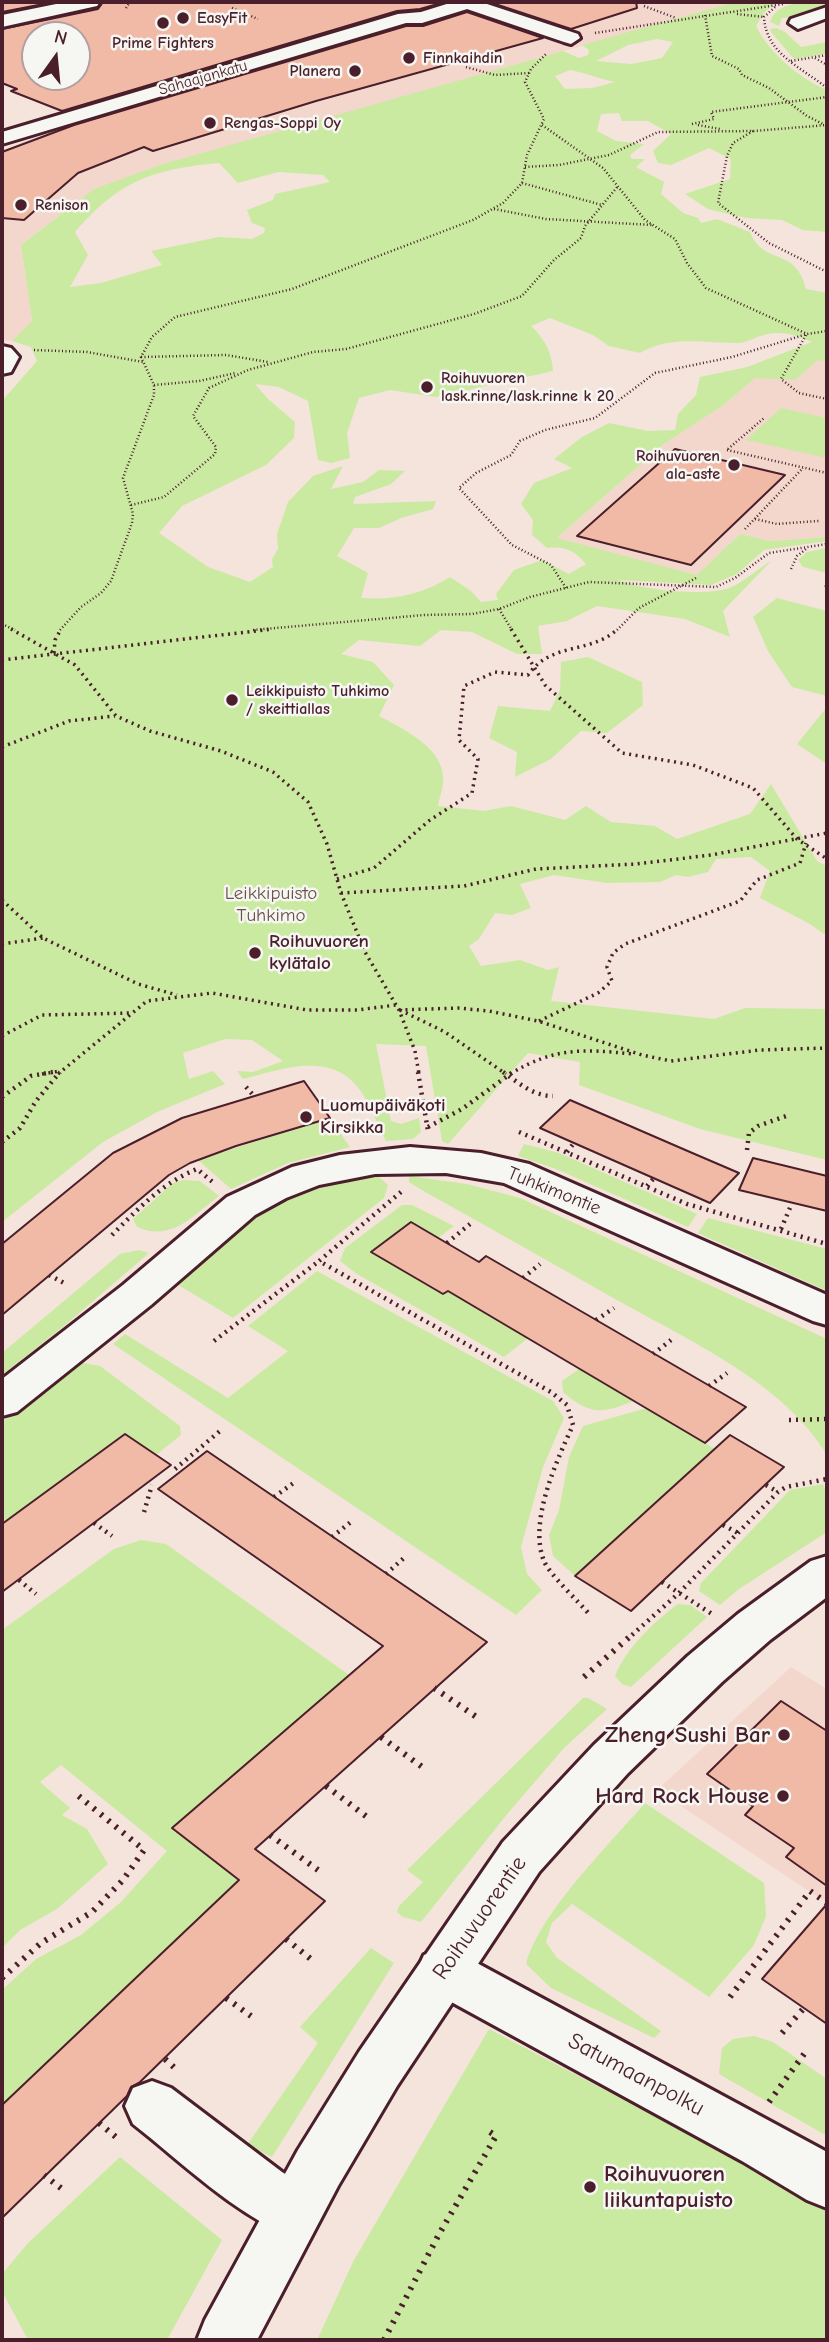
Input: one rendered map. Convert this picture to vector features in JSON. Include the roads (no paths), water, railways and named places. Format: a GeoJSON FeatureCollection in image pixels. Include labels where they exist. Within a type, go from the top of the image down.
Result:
{"type":"FeatureCollection","features":[{"type":"Feature","properties":{"kind":"main road"},"geometry":{"type":"LineString","coordinates":[[2,22],[91,2]]}},
{"type":"Feature","properties":{"kind":"main road","name":"Sahaajankatu"},"geometry":{"type":"LineString","coordinates":[[405,18],[411,13],[446,2]]}},
{"type":"Feature","properties":{"kind":"main road"},"geometry":{"type":"LineString","coordinates":[[469,2],[571,38]]}},
{"type":"Feature","properties":{"kind":"main road","name":"Sahaajankatu"},"geometry":{"type":"LineString","coordinates":[[2,138],[405,18],[422,17],[469,2]]}},
{"type":"Feature","properties":{"kind":"main road"},"geometry":{"type":"LineString","coordinates":[[798,23],[827,12]]}},
{"type":"Feature","properties":{"kind":"main road"},"geometry":{"type":"LineString","coordinates":[[2,354],[7,357],[2,367]]}},
{"type":"Feature","properties":{"kind":"main road","name":"Tuhkimontie"},"geometry":{"type":"LineString","coordinates":[[2,1401],[117,1311],[241,1206],[259,1195],[318,1172],[387,1160],[433,1159],[463,1162],[515,1173],[827,1311]]}},
{"type":"Feature","properties":{"kind":"main road","name":"Roihuvuorentie"},"geometry":{"type":"LineString","coordinates":[[226,2340],[294,2211],[378,2069],[521,1857],[611,1759],[726,1650],[827,1573]]}},
{"type":"Feature","properties":{"kind":"main road","name":"Satumaanpolku"},"geometry":{"type":"LineString","coordinates":[[443,1971],[762,2143],[827,2182]]}},
{"type":"Feature","properties":{"kind":"main road"},"geometry":{"type":"LineString","coordinates":[[134,2122],[294,2211]]}},
{"type":"Feature","properties":{"kind":"place","name":"EasyFit"},"geometry":{"type":"Point","coordinates":[183,18]}},
{"type":"Feature","properties":{"kind":"place","name":"Prime Fighters"},"geometry":{"type":"Point","coordinates":[163,23]}},
{"type":"Feature","properties":{"kind":"place","name":"Finnkaihdin"},"geometry":{"type":"Point","coordinates":[409,58]}},
{"type":"Feature","properties":{"kind":"place","name":"Planera"},"geometry":{"type":"Point","coordinates":[355,71]}},
{"type":"Feature","properties":{"kind":"place","name":"Rengas-Soppi Oy"},"geometry":{"type":"Point","coordinates":[210,123]}},
{"type":"Feature","properties":{"kind":"place","name":"Renison"},"geometry":{"type":"Point","coordinates":[21,205]}},
{"type":"Feature","properties":{"kind":"place","name":"Roihuvuoren lask.rinne/lask.rinne k 20"},"geometry":{"type":"Point","coordinates":[427,387]}},
{"type":"Feature","properties":{"kind":"place","name":"Roihuvuoren ala-aste"},"geometry":{"type":"Point","coordinates":[734,465]}},
{"type":"Feature","properties":{"kind":"place","name":"Leikkipuisto Tuhkimo / skeittiallas"},"geometry":{"type":"Point","coordinates":[232,700]}},
{"type":"Feature","properties":{"kind":"place","name":"Roihuvuoren kylätalo"},"geometry":{"type":"Point","coordinates":[255,953]}},
{"type":"Feature","properties":{"kind":"place","name":"Luomupäiväkoti Kirsikka"},"geometry":{"type":"Point","coordinates":[306,1117]}},
{"type":"Feature","properties":{"kind":"place","name":"Zheng Sushi Bar"},"geometry":{"type":"Point","coordinates":[784,1735]}},
{"type":"Feature","properties":{"kind":"place","name":"Hard Rock House"},"geometry":{"type":"Point","coordinates":[783,1796]}},
{"type":"Feature","properties":{"kind":"place","name":"Roihuvuoren liikuntapuisto"},"geometry":{"type":"Point","coordinates":[590,2187]}},
{"type":"Feature","properties":{"kind":"park label","name":"Leikkipuisto Tuhkimo"},"geometry":{"type":"Point","coordinates":[271,905]}}]}
